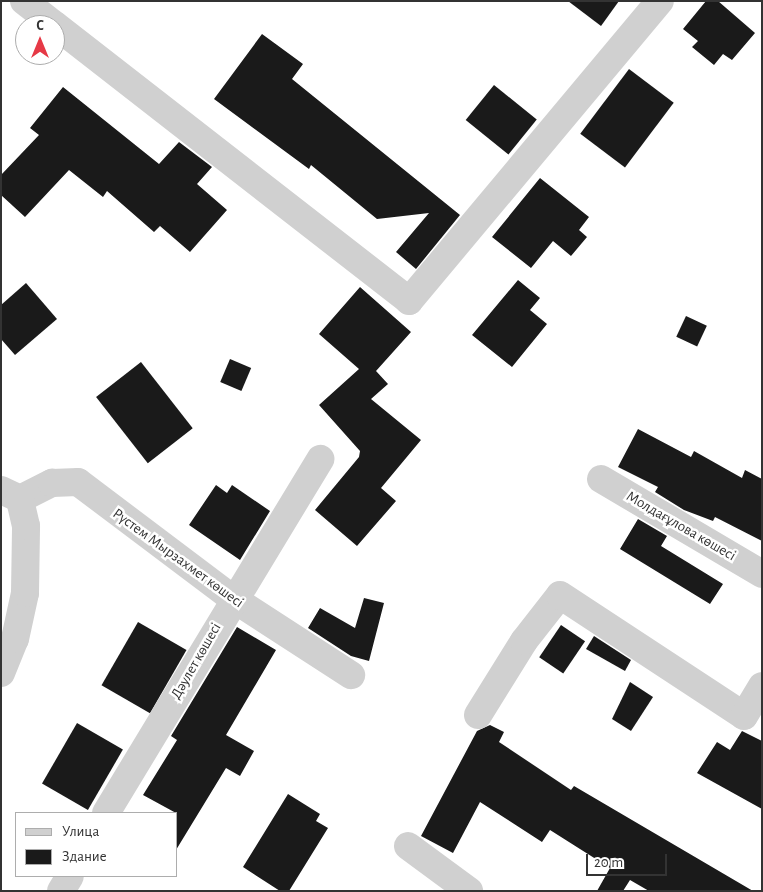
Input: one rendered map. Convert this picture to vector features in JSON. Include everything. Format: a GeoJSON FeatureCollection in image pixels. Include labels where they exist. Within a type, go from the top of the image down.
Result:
{"type":"FeatureCollection","features":[{"type":"Feature","properties":{"kind":"street"},"geometry":{"type":"LineString","coordinates":[[24,1],[42,15]]}},
{"type":"Feature","properties":{"kind":"street"},"geometry":{"type":"LineString","coordinates":[[65,33],[409,301],[660,1]]}},
{"type":"Feature","properties":{"kind":"street","name":"Дәулет көшесі"},"geometry":{"type":"LineString","coordinates":[[107,812],[232,598],[320,459]]}},
{"type":"Feature","properties":{"kind":"street","name":"Молдағұлова көшесі"},"geometry":{"type":"LineString","coordinates":[[601,479],[762,574]]}},
{"type":"Feature","properties":{"kind":"street","name":"Рүстем Мырзахмет көшесі"},"geometry":{"type":"LineString","coordinates":[[11,495],[52,483],[78,482],[232,598],[351,675]]}},
{"type":"Feature","properties":{"kind":"street"},"geometry":{"type":"LineString","coordinates":[[1,673],[15,640],[25,593],[26,526],[11,495]]}},
{"type":"Feature","properties":{"kind":"street"},"geometry":{"type":"LineString","coordinates":[[478,715],[524,641],[560,595],[744,716],[762,686]]}},
{"type":"Feature","properties":{"kind":"street"},"geometry":{"type":"LineString","coordinates":[[408,846],[469,891]]}},
{"type":"Feature","properties":{"kind":"street"},"geometry":{"type":"LineString","coordinates":[[61,891],[69,877]]}},
{"type":"Feature","properties":{"kind":"building"},"geometry":{"type":"Polygon","coordinates":[[[568,1],[619,1],[601,26],[568,1]]]}},
{"type":"Feature","properties":{"kind":"building"},"geometry":{"type":"Polygon","coordinates":[[[706,1],[718,1],[755,33],[732,60],[723,54],[714,65],[692,47],[698,41],[683,29],[706,1]]]}},
{"type":"Feature","properties":{"kind":"building"},"geometry":{"type":"Polygon","coordinates":[[[262,34],[303,64],[292,79],[460,215],[416,269],[396,252],[429,213],[377,219],[311,165],[309,169],[214,99],[262,34]]]}},
{"type":"Feature","properties":{"kind":"building"},"geometry":{"type":"Polygon","coordinates":[[[629,69],[674,103],[625,167],[580,134],[629,69]]]}},
{"type":"Feature","properties":{"kind":"building"},"geometry":{"type":"Polygon","coordinates":[[[494,85],[537,120],[508,155],[466,120],[494,85]]]}},
{"type":"Feature","properties":{"kind":"building"},"geometry":{"type":"Polygon","coordinates":[[[63,87],[159,164],[179,142],[212,167],[197,184],[227,210],[190,252],[160,226],[154,232],[107,191],[103,197],[69,170],[25,217],[1,195],[1,175],[39,135],[30,128],[63,87]]]}},
{"type":"Feature","properties":{"kind":"building"},"geometry":{"type":"Polygon","coordinates":[[[540,178],[589,217],[579,230],[587,237],[571,256],[553,241],[531,268],[492,237],[540,178]]]}},
{"type":"Feature","properties":{"kind":"building"},"geometry":{"type":"Polygon","coordinates":[[[518,280],[540,298],[530,310],[547,324],[512,367],[472,335],[518,280]]]}},
{"type":"Feature","properties":{"kind":"building"},"geometry":{"type":"Polygon","coordinates":[[[26,283],[57,319],[15,355],[1,339],[1,305],[26,283]]]}},
{"type":"Feature","properties":{"kind":"building"},"geometry":{"type":"Polygon","coordinates":[[[360,287],[411,332],[376,371],[388,384],[371,399],[421,440],[381,488],[396,501],[357,546],[315,510],[359,457],[360,451],[319,405],[359,369],[319,334],[360,287]]]}},
{"type":"Feature","properties":{"kind":"building"},"geometry":{"type":"Polygon","coordinates":[[[686,316],[707,326],[697,347],[676,337],[686,316]]]}},
{"type":"Feature","properties":{"kind":"building"},"geometry":{"type":"Polygon","coordinates":[[[230,359],[251,368],[241,391],[220,382],[230,359]]]}},
{"type":"Feature","properties":{"kind":"building"},"geometry":{"type":"Polygon","coordinates":[[[141,362],[193,428],[148,463],[96,397],[141,362]]]}},
{"type":"Feature","properties":{"kind":"building"},"geometry":{"type":"Polygon","coordinates":[[[638,429],[691,457],[694,451],[742,478],[745,470],[762,479],[762,541],[715,517],[713,521],[684,510],[655,492],[658,487],[618,467],[638,429]]]}},
{"type":"Feature","properties":{"kind":"building"},"geometry":{"type":"Polygon","coordinates":[[[216,485],[227,493],[232,485],[270,511],[240,560],[189,525],[216,485]]]}},
{"type":"Feature","properties":{"kind":"building"},"geometry":{"type":"Polygon","coordinates":[[[638,519],[667,536],[661,546],[723,584],[710,604],[620,549],[638,519]]]}},
{"type":"Feature","properties":{"kind":"building"},"geometry":{"type":"Polygon","coordinates":[[[364,598],[384,603],[369,661],[351,656],[308,628],[320,608],[355,628],[364,598]]]}},
{"type":"Feature","properties":{"kind":"building"},"geometry":{"type":"Polygon","coordinates":[[[138,622],[186,650],[150,713],[102,685],[138,622]]]}},
{"type":"Feature","properties":{"kind":"building"},"geometry":{"type":"Polygon","coordinates":[[[561,625],[585,641],[563,674],[539,657],[561,625]]]}},
{"type":"Feature","properties":{"kind":"building"},"geometry":{"type":"Polygon","coordinates":[[[237,627],[276,650],[226,735],[254,751],[240,776],[226,768],[178,847],[178,812],[174,812],[143,795],[177,740],[171,736],[237,627]]]}},
{"type":"Feature","properties":{"kind":"building"},"geometry":{"type":"Polygon","coordinates":[[[594,636],[631,660],[625,671],[586,649],[594,636]]]}},
{"type":"Feature","properties":{"kind":"building"},"geometry":{"type":"Polygon","coordinates":[[[630,682],[653,697],[631,731],[612,719],[630,682]]]}},
{"type":"Feature","properties":{"kind":"building"},"geometry":{"type":"Polygon","coordinates":[[[77,723],[123,750],[88,810],[42,784],[77,723]]]}},
{"type":"Feature","properties":{"kind":"building"},"geometry":{"type":"Polygon","coordinates":[[[490,725],[504,732],[499,742],[571,790],[574,786],[753,891],[649,891],[630,880],[623,891],[597,891],[610,868],[550,830],[542,842],[480,802],[453,853],[421,836],[477,731],[490,725]]]}},
{"type":"Feature","properties":{"kind":"building"},"geometry":{"type":"Polygon","coordinates":[[[742,731],[762,741],[762,809],[697,773],[717,742],[730,750],[742,731]]]}},
{"type":"Feature","properties":{"kind":"building"},"geometry":{"type":"Polygon","coordinates":[[[288,794],[320,814],[316,821],[328,828],[289,891],[280,891],[243,867],[288,794]]]}}]}
